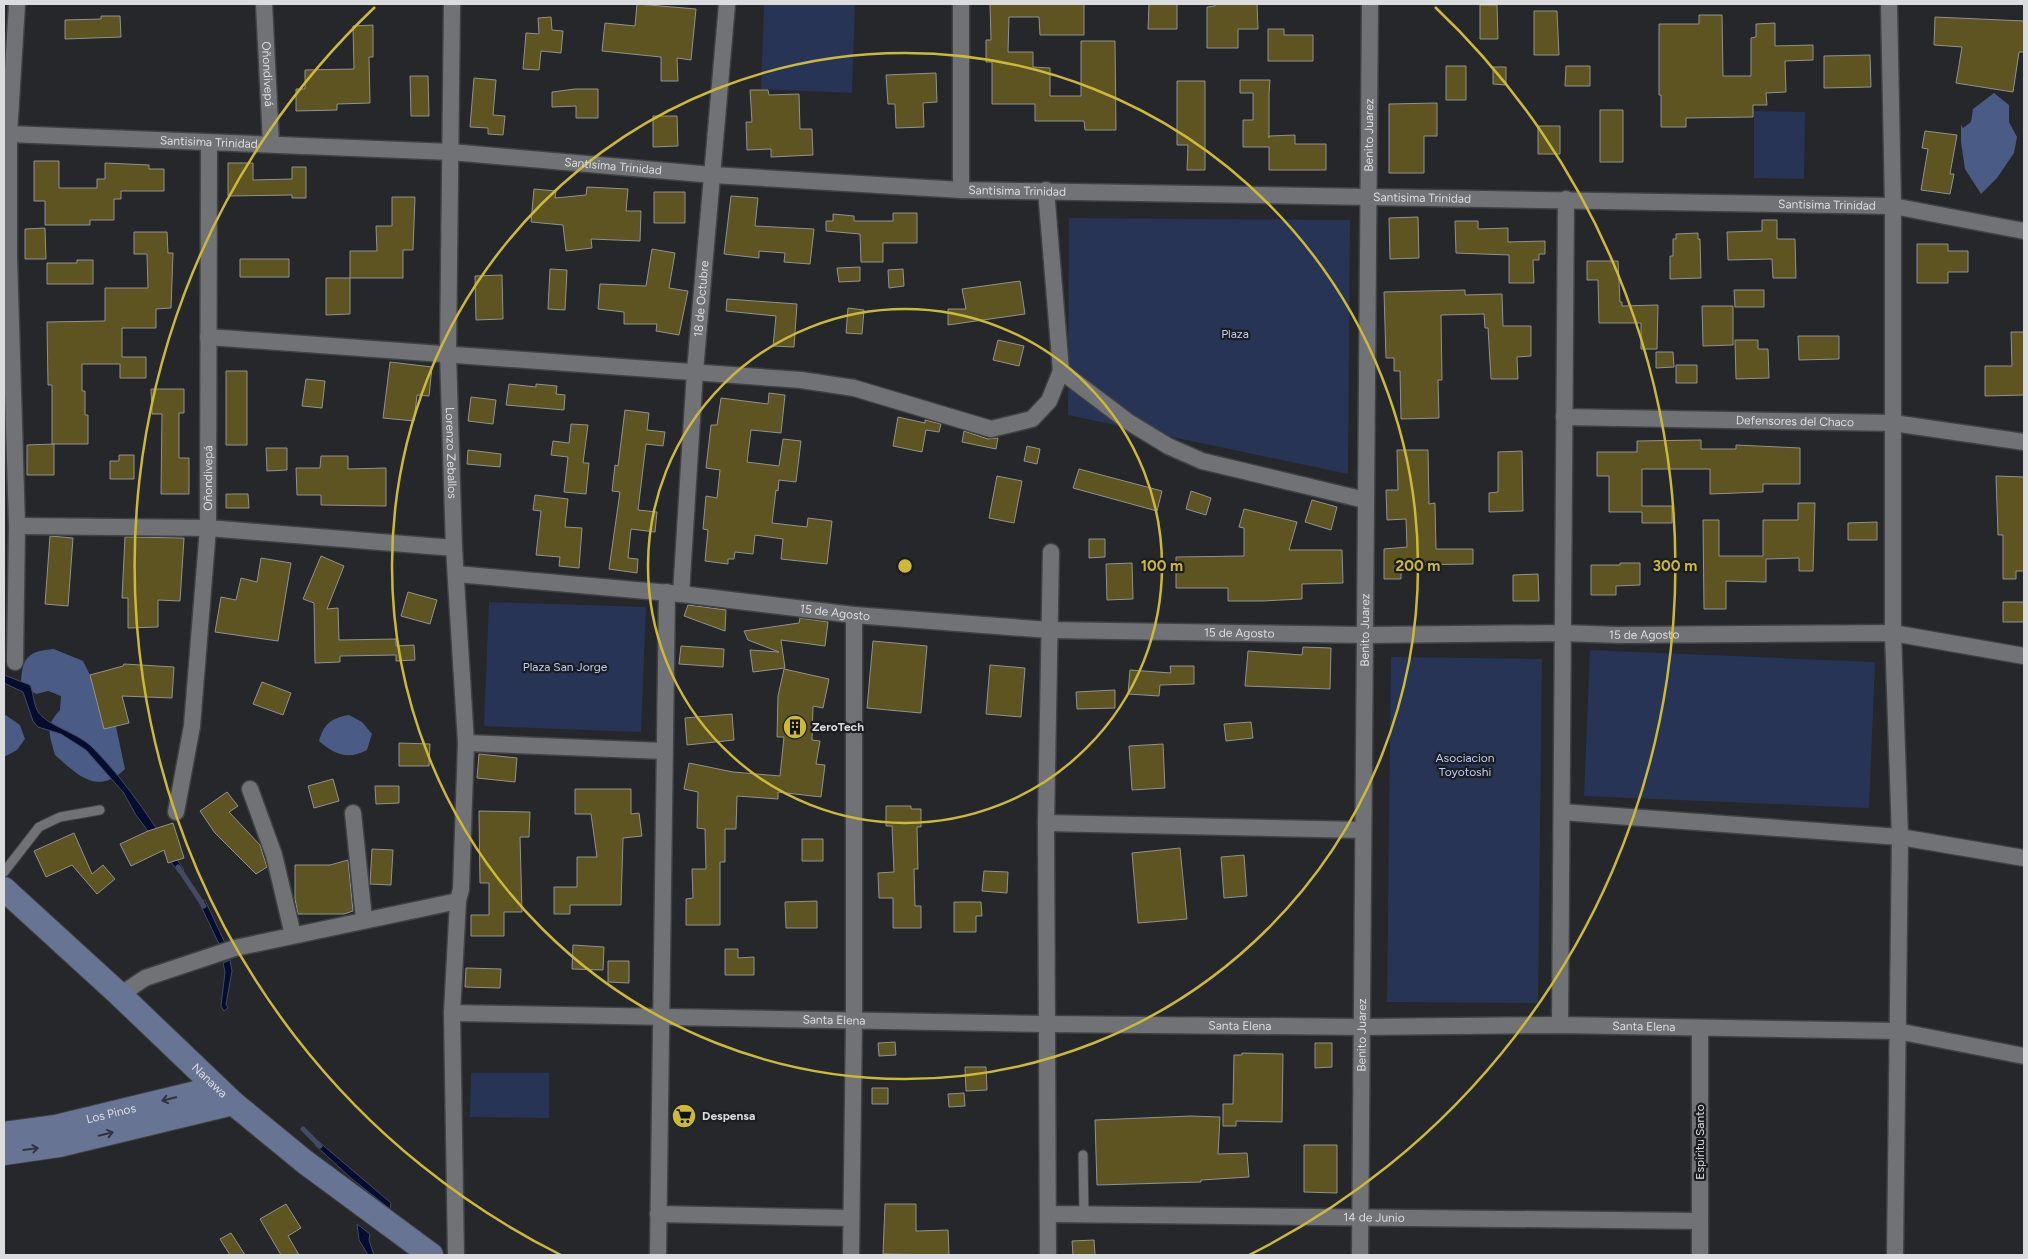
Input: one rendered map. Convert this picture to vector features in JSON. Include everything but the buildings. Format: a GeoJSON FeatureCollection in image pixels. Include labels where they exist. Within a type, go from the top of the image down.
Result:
{"type":"FeatureCollection","features":[{"type":"Feature","properties":{"kind":"main road","name":"Nanawa"},"geometry":{"type":"LineString","coordinates":[[4,889],[120,995],[225,1095],[304,1162],[431,1255]]}},
{"type":"Feature","properties":{"kind":"main road","name":"Los Pinos"},"geometry":{"type":"LineString","coordinates":[[4,1134],[56,1127],[225,1095]]}},
{"type":"Feature","properties":{"kind":"main road"},"geometry":{"type":"LineString","coordinates":[[4,1153],[59,1145],[225,1095]]}},
{"type":"Feature","properties":{"kind":"street"},"geometry":{"type":"LineString","coordinates":[[15,662],[17,526],[6,257],[10,25],[17,4]]}},
{"type":"Feature","properties":{"kind":"street","name":"Oñondivepá"},"geometry":{"type":"LineString","coordinates":[[264,4],[271,143]]}},
{"type":"Feature","properties":{"kind":"street","name":"Lorenzo Zeballos"},"geometry":{"type":"LineString","coordinates":[[452,4],[448,354],[454,548],[466,743],[461,889],[458,901],[452,1013],[456,1255]]}},
{"type":"Feature","properties":{"kind":"street","name":"18 de Octubre"},"geometry":{"type":"LineString","coordinates":[[658,1255],[664,751],[674,593],[727,4]]}},
{"type":"Feature","properties":{"kind":"street"},"geometry":{"type":"LineString","coordinates":[[961,4],[962,190]]}},
{"type":"Feature","properties":{"kind":"street","name":"Benito Juarez"},"geometry":{"type":"LineString","coordinates":[[1360,1255],[1370,4]]}},
{"type":"Feature","properties":{"kind":"street"},"geometry":{"type":"LineString","coordinates":[[1889,4],[1893,206],[1894,633],[1900,836],[1895,1255]]}},
{"type":"Feature","properties":{"kind":"street","name":"Santisima Trinidad"},"geometry":{"type":"LineString","coordinates":[[9,134],[271,143],[451,152],[712,175],[962,190],[1893,206],[2024,231]]}},
{"type":"Feature","properties":{"kind":"street","name":"Oñondivepá"},"geometry":{"type":"LineString","coordinates":[[176,812],[192,726],[208,528],[209,142]]}},
{"type":"Feature","properties":{"kind":"street"},"geometry":{"type":"LineString","coordinates":[[208,336],[801,380],[854,388],[991,429],[1032,419],[1049,402],[1061,371],[1046,190]]}},
{"type":"Feature","properties":{"kind":"street"},"geometry":{"type":"LineString","coordinates":[[1560,1026],[1566,199]]}},
{"type":"Feature","properties":{"kind":"street"},"geometry":{"type":"LineString","coordinates":[[1061,371],[1127,422],[1168,446],[1202,461],[1365,500]]}},
{"type":"Feature","properties":{"kind":"street","name":"Defensores del Chaco"},"geometry":{"type":"LineString","coordinates":[[1564,417],[1894,423],[2024,442]]}},
{"type":"Feature","properties":{"kind":"street"},"geometry":{"type":"LineString","coordinates":[[17,526],[208,528],[454,548]]}},
{"type":"Feature","properties":{"kind":"street"},"geometry":{"type":"LineString","coordinates":[[1048,1255],[1046,823],[1050,552]]}},
{"type":"Feature","properties":{"kind":"street","name":"15 de Agosto"},"geometry":{"type":"LineString","coordinates":[[456,574],[674,593],[854,615],[1049,630],[1365,635],[1894,633],[2024,656]]}},
{"type":"Feature","properties":{"kind":"street"},"geometry":{"type":"LineString","coordinates":[[851,1255],[854,1021],[854,615]]}},
{"type":"Feature","properties":{"kind":"street"},"geometry":{"type":"LineString","coordinates":[[466,743],[664,751]]}},
{"type":"Feature","properties":{"kind":"street"},"geometry":{"type":"LineString","coordinates":[[250,789],[274,855],[293,935]]}},
{"type":"Feature","properties":{"kind":"street"},"geometry":{"type":"LineString","coordinates":[[1562,812],[1900,836],[2024,858]]}},
{"type":"Feature","properties":{"kind":"street"},"geometry":{"type":"LineString","coordinates":[[352,813],[364,919]]}},
{"type":"Feature","properties":{"kind":"street"},"geometry":{"type":"LineString","coordinates":[[1046,823],[1363,830]]}},
{"type":"Feature","properties":{"kind":"street"},"geometry":{"type":"LineString","coordinates":[[120,995],[145,978],[235,948],[364,919],[458,901]]}},
{"type":"Feature","properties":{"kind":"street","name":"Santa Elena"},"geometry":{"type":"LineString","coordinates":[[452,1013],[1047,1024],[1362,1027],[1560,1026],[1700,1030],[1898,1032],[2024,1056]]}},
{"type":"Feature","properties":{"kind":"street","name":"Espiritu Santo"},"geometry":{"type":"LineString","coordinates":[[1700,1030],[1700,1255]]}},
{"type":"Feature","properties":{"kind":"street"},"geometry":{"type":"LineString","coordinates":[[658,1214],[850,1218]]}},
{"type":"Feature","properties":{"kind":"street","name":"14 de Junio"},"geometry":{"type":"LineString","coordinates":[[1048,1214],[1700,1221]]}},
{"type":"Feature","properties":{"kind":"lane"},"geometry":{"type":"LineString","coordinates":[[4,872],[39,827],[60,817],[100,810]]}},
{"type":"Feature","properties":{"kind":"lane"},"geometry":{"type":"LineString","coordinates":[[1082,1155],[1084,1215]]}},
{"type":"Feature","properties":{"kind":"green space"},"geometry":{"type":"Polygon","coordinates":[[[764,4],[855,4],[852,93],[761,89],[764,4]]]}},
{"type":"Feature","properties":{"kind":"green space"},"geometry":{"type":"Polygon","coordinates":[[[1754,111],[1805,112],[1804,179],[1754,178],[1754,111]]]}},
{"type":"Feature","properties":{"kind":"green space","name":"Plaza"},"geometry":{"type":"Polygon","coordinates":[[[1069,218],[1350,220],[1348,474],[1068,415],[1069,218]]]}},
{"type":"Feature","properties":{"kind":"green space","name":"Plaza San Jorge"},"geometry":{"type":"Polygon","coordinates":[[[489,602],[646,607],[641,732],[484,726],[489,602]]]}},
{"type":"Feature","properties":{"kind":"green space"},"geometry":{"type":"Polygon","coordinates":[[[1590,650],[1875,662],[1869,808],[1584,796],[1590,650]]]}},
{"type":"Feature","properties":{"kind":"green space","name":"Asociacion Toyotoshi"},"geometry":{"type":"Polygon","coordinates":[[[1391,657],[1542,659],[1538,1003],[1387,1002],[1391,657]]]}},
{"type":"Feature","properties":{"kind":"green space"},"geometry":{"type":"Polygon","coordinates":[[[471,1073],[549,1073],[549,1118],[470,1117],[471,1073]]]}},
{"type":"Feature","properties":{"kind":"shaded area"},"geometry":{"type":"Polygon","coordinates":[[[1994,93],[2009,105],[2009,122],[2017,137],[2014,153],[1997,178],[1981,194],[1965,169],[1961,142],[1961,125],[1963,128],[1971,122],[1973,109],[1994,93]]]}},
{"type":"Feature","properties":{"kind":"shaded area"},"geometry":{"type":"Polygon","coordinates":[[[54,649],[83,661],[116,727],[125,769],[115,777],[97,782],[88,780],[55,755],[51,741],[50,726],[60,710],[61,696],[48,691],[36,694],[21,685],[23,668],[28,658],[32,654],[54,649]]]}},
{"type":"Feature","properties":{"kind":"shaded area"},"geometry":{"type":"Polygon","coordinates":[[[4,675],[30,685],[39,713],[49,722],[87,743],[106,762],[142,807],[184,870],[179,873],[136,815],[123,792],[86,750],[61,734],[38,727],[33,721],[23,692],[4,683],[4,675]]]}},
{"type":"Feature","properties":{"kind":"shaded area"},"geometry":{"type":"Polygon","coordinates":[[[4,714],[20,725],[25,739],[17,750],[4,757],[4,714]]]}},
{"type":"Feature","properties":{"kind":"shaded area"},"geometry":{"type":"Polygon","coordinates":[[[349,715],[362,722],[372,734],[367,750],[354,755],[336,753],[319,741],[323,730],[329,723],[337,718],[349,715]]]}},
{"type":"Feature","properties":{"kind":"shaded area"},"geometry":{"type":"Polygon","coordinates":[[[205,900],[225,943],[219,944],[199,902],[205,900]]]}},
{"type":"Feature","properties":{"kind":"shaded area"},"geometry":{"type":"Polygon","coordinates":[[[230,960],[232,971],[226,1004],[228,1008],[224,1011],[221,1006],[225,972],[223,963],[230,960]]]}},
{"type":"Feature","properties":{"kind":"shaded area"},"geometry":{"type":"Polygon","coordinates":[[[318,1141],[391,1203],[390,1209],[352,1179],[315,1145],[318,1141]]]}},
{"type":"Feature","properties":{"kind":"shaded area"},"geometry":{"type":"Polygon","coordinates":[[[357,1224],[370,1234],[369,1240],[374,1255],[368,1255],[359,1240],[357,1224]]]}},
{"type":"Feature","properties":{"kind":"waterway"},"geometry":{"type":"LineString","coordinates":[[178,867],[204,906]]}},
{"type":"Feature","properties":{"kind":"waterway"},"geometry":{"type":"LineString","coordinates":[[303,1129],[320,1146]]}},
{"type":"Feature","properties":{"kind":"place","name":"ZeroTech"},"geometry":{"type":"Point","coordinates":[795,727]}},
{"type":"Feature","properties":{"kind":"place","name":"Despensa"},"geometry":{"type":"Point","coordinates":[684,1116]}}]}
